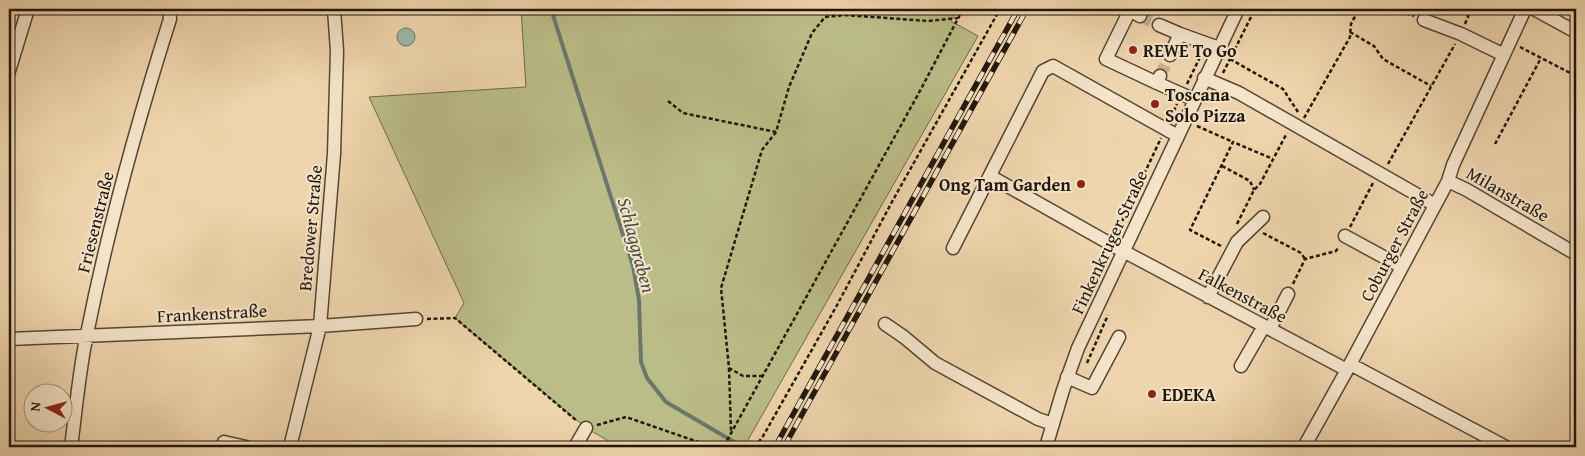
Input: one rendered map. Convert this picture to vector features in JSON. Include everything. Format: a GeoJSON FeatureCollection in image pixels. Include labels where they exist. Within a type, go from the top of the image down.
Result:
{"type":"FeatureCollection","features":[{"type":"Feature","properties":{"kind":"street"},"geometry":{"type":"LineString","coordinates":[[9,71],[28,9]]}},
{"type":"Feature","properties":{"kind":"street","name":"Friesenstraße"},"geometry":{"type":"LineString","coordinates":[[72,447],[86,336],[115,209],[143,104],[170,19],[169,9]]}},
{"type":"Feature","properties":{"kind":"street","name":"Bredower Straße"},"geometry":{"type":"LineString","coordinates":[[290,447],[320,326],[334,154],[337,51],[334,9]]}},
{"type":"Feature","properties":{"kind":"street","name":"Finkenkruger Straße"},"geometry":{"type":"LineString","coordinates":[[1046,447],[1053,424],[1073,379],[1078,348],[1238,9]]}},
{"type":"Feature","properties":{"kind":"street","name":"Coburger Straße"},"geometry":{"type":"LineString","coordinates":[[1304,447],[1448,180],[1453,165],[1526,9]]}},
{"type":"Feature","properties":{"kind":"street"},"geometry":{"type":"LineString","coordinates":[[1534,9],[1576,32]]}},
{"type":"Feature","properties":{"kind":"street"},"geometry":{"type":"LineString","coordinates":[[1140,16],[1130,10],[1106,59],[1159,79],[1195,100]]}},
{"type":"Feature","properties":{"kind":"street"},"geometry":{"type":"LineString","coordinates":[[1424,20],[1460,34],[1504,55]]}},
{"type":"Feature","properties":{"kind":"street"},"geometry":{"type":"LineString","coordinates":[[1159,25],[1219,48]]}},
{"type":"Feature","properties":{"kind":"street"},"geometry":{"type":"LineString","coordinates":[[1170,55],[1180,34]]}},
{"type":"Feature","properties":{"kind":"street"},"geometry":{"type":"LineString","coordinates":[[954,248],[1044,71],[1053,66],[1178,136]]}},
{"type":"Feature","properties":{"kind":"street"},"geometry":{"type":"LineString","coordinates":[[1204,78],[1239,93],[1293,122],[1435,205]]}},
{"type":"Feature","properties":{"kind":"street","name":"Falkenstraße"},"geometry":{"type":"LineString","coordinates":[[990,176],[1208,297],[1500,446]]}},
{"type":"Feature","properties":{"kind":"street","name":"Milanstraße"},"geometry":{"type":"LineString","coordinates":[[1448,180],[1576,254]]}},
{"type":"Feature","properties":{"kind":"street"},"geometry":{"type":"LineString","coordinates":[[1208,297],[1236,242],[1263,217]]}},
{"type":"Feature","properties":{"kind":"street"},"geometry":{"type":"LineString","coordinates":[[1345,236],[1402,267]]}},
{"type":"Feature","properties":{"kind":"street"},"geometry":{"type":"LineString","coordinates":[[1242,366],[1288,294]]}},
{"type":"Feature","properties":{"kind":"street","name":"Frankenstraße"},"geometry":{"type":"LineString","coordinates":[[9,339],[320,326],[416,319]]}},
{"type":"Feature","properties":{"kind":"street"},"geometry":{"type":"LineString","coordinates":[[885,324],[935,363],[1038,419],[1053,424]]}},
{"type":"Feature","properties":{"kind":"street"},"geometry":{"type":"LineString","coordinates":[[1073,379],[1092,388],[1119,337]]}},
{"type":"Feature","properties":{"kind":"street"},"geometry":{"type":"LineString","coordinates":[[575,447],[586,428]]}},
{"type":"Feature","properties":{"kind":"street"},"geometry":{"type":"LineString","coordinates":[[224,442],[246,447]]}},
{"type":"Feature","properties":{"kind":"path"},"geometry":{"type":"LineString","coordinates":[[724,446],[921,89],[963,9]]}},
{"type":"Feature","properties":{"kind":"path"},"geometry":{"type":"LineString","coordinates":[[755,447],[762,438],[836,307],[893,200],[1000,9]]}},
{"type":"Feature","properties":{"kind":"path"},"geometry":{"type":"LineString","coordinates":[[1217,84],[1255,9]]}},
{"type":"Feature","properties":{"kind":"path"},"geometry":{"type":"LineString","coordinates":[[1230,59],[1283,88],[1303,119],[1350,37],[1351,24],[1359,9]]}},
{"type":"Feature","properties":{"kind":"path"},"geometry":{"type":"LineString","coordinates":[[1394,9],[1404,11],[1424,20]]}},
{"type":"Feature","properties":{"kind":"path"},"geometry":{"type":"LineString","coordinates":[[1382,174],[1460,34],[1471,9]]}},
{"type":"Feature","properties":{"kind":"path"},"geometry":{"type":"LineString","coordinates":[[731,433],[730,368],[721,288],[762,150],[776,132],[793,78],[812,33],[825,17],[845,15],[928,21],[958,18]]}},
{"type":"Feature","properties":{"kind":"path"},"geometry":{"type":"LineString","coordinates":[[1350,32],[1374,46],[1383,59],[1431,86]]}},
{"type":"Feature","properties":{"kind":"path"},"geometry":{"type":"LineString","coordinates":[[1510,42],[1576,76]]}},
{"type":"Feature","properties":{"kind":"path"},"geometry":{"type":"LineString","coordinates":[[1495,144],[1541,58]]}},
{"type":"Feature","properties":{"kind":"path"},"geometry":{"type":"LineString","coordinates":[[668,101],[683,114],[776,132]]}},
{"type":"Feature","properties":{"kind":"path"},"geometry":{"type":"LineString","coordinates":[[1237,225],[1254,190],[1260,184],[1293,122]]}},
{"type":"Feature","properties":{"kind":"path"},"geometry":{"type":"LineString","coordinates":[[1197,126],[1273,159]]}},
{"type":"Feature","properties":{"kind":"path"},"geometry":{"type":"LineString","coordinates":[[1231,253],[1190,230],[1233,142]]}},
{"type":"Feature","properties":{"kind":"path"},"geometry":{"type":"LineString","coordinates":[[1222,166],[1250,181],[1254,190]]}},
{"type":"Feature","properties":{"kind":"path"},"geometry":{"type":"LineString","coordinates":[[1257,230],[1301,253],[1305,259]]}},
{"type":"Feature","properties":{"kind":"path"},"geometry":{"type":"LineString","coordinates":[[1073,379],[1111,311]]}},
{"type":"Feature","properties":{"kind":"path"},"geometry":{"type":"LineString","coordinates":[[416,319],[455,318],[586,428],[626,417],[704,444],[728,447]]}},
{"type":"Feature","properties":{"kind":"path"},"geometry":{"type":"LineString","coordinates":[[730,368],[743,376],[763,376]]}},
{"type":"Feature","properties":{"kind":"green space"},"geometry":{"type":"Polygon","coordinates":[[[521,9],[958,9],[951,21],[978,36],[744,447],[619,447],[586,428],[455,318],[464,303],[369,97],[526,87],[521,9]]]}},
{"type":"Feature","properties":{"kind":"shaded area"},"geometry":{"type":"Polygon","coordinates":[[[406,28],[412,31],[415,37],[412,43],[406,46],[400,43],[397,37],[400,31],[406,28]]]}},
{"type":"Feature","properties":{"kind":"waterway","name":"Schlaggraben"},"geometry":{"type":"LineString","coordinates":[[551,9],[633,266],[639,300],[641,362],[647,378],[666,402],[741,446]]}},
{"type":"Feature","properties":{"kind":"tunnel"},"geometry":{"type":"LineString","coordinates":[[1140,16],[1159,25]]}},
{"type":"Feature","properties":{"kind":"tunnel"},"geometry":{"type":"LineString","coordinates":[[1160,76],[1170,55]]}},
{"type":"Feature","properties":{"kind":"railway"},"geometry":{"type":"LineString","coordinates":[[775,447],[1018,9]]}},
{"type":"Feature","properties":{"kind":"railway"},"geometry":{"type":"LineString","coordinates":[[784,447],[1027,9]]}},
{"type":"Feature","properties":{"kind":"place","name":"REWE To Go"},"geometry":{"type":"Point","coordinates":[1133,50]}},
{"type":"Feature","properties":{"kind":"place","name":"Toscana Solo Pizza"},"geometry":{"type":"Point","coordinates":[1155,104]}},
{"type":"Feature","properties":{"kind":"place","name":"Ong Tam Garden"},"geometry":{"type":"Point","coordinates":[1081,184]}},
{"type":"Feature","properties":{"kind":"place","name":"EDEKA"},"geometry":{"type":"Point","coordinates":[1152,394]}}]}
